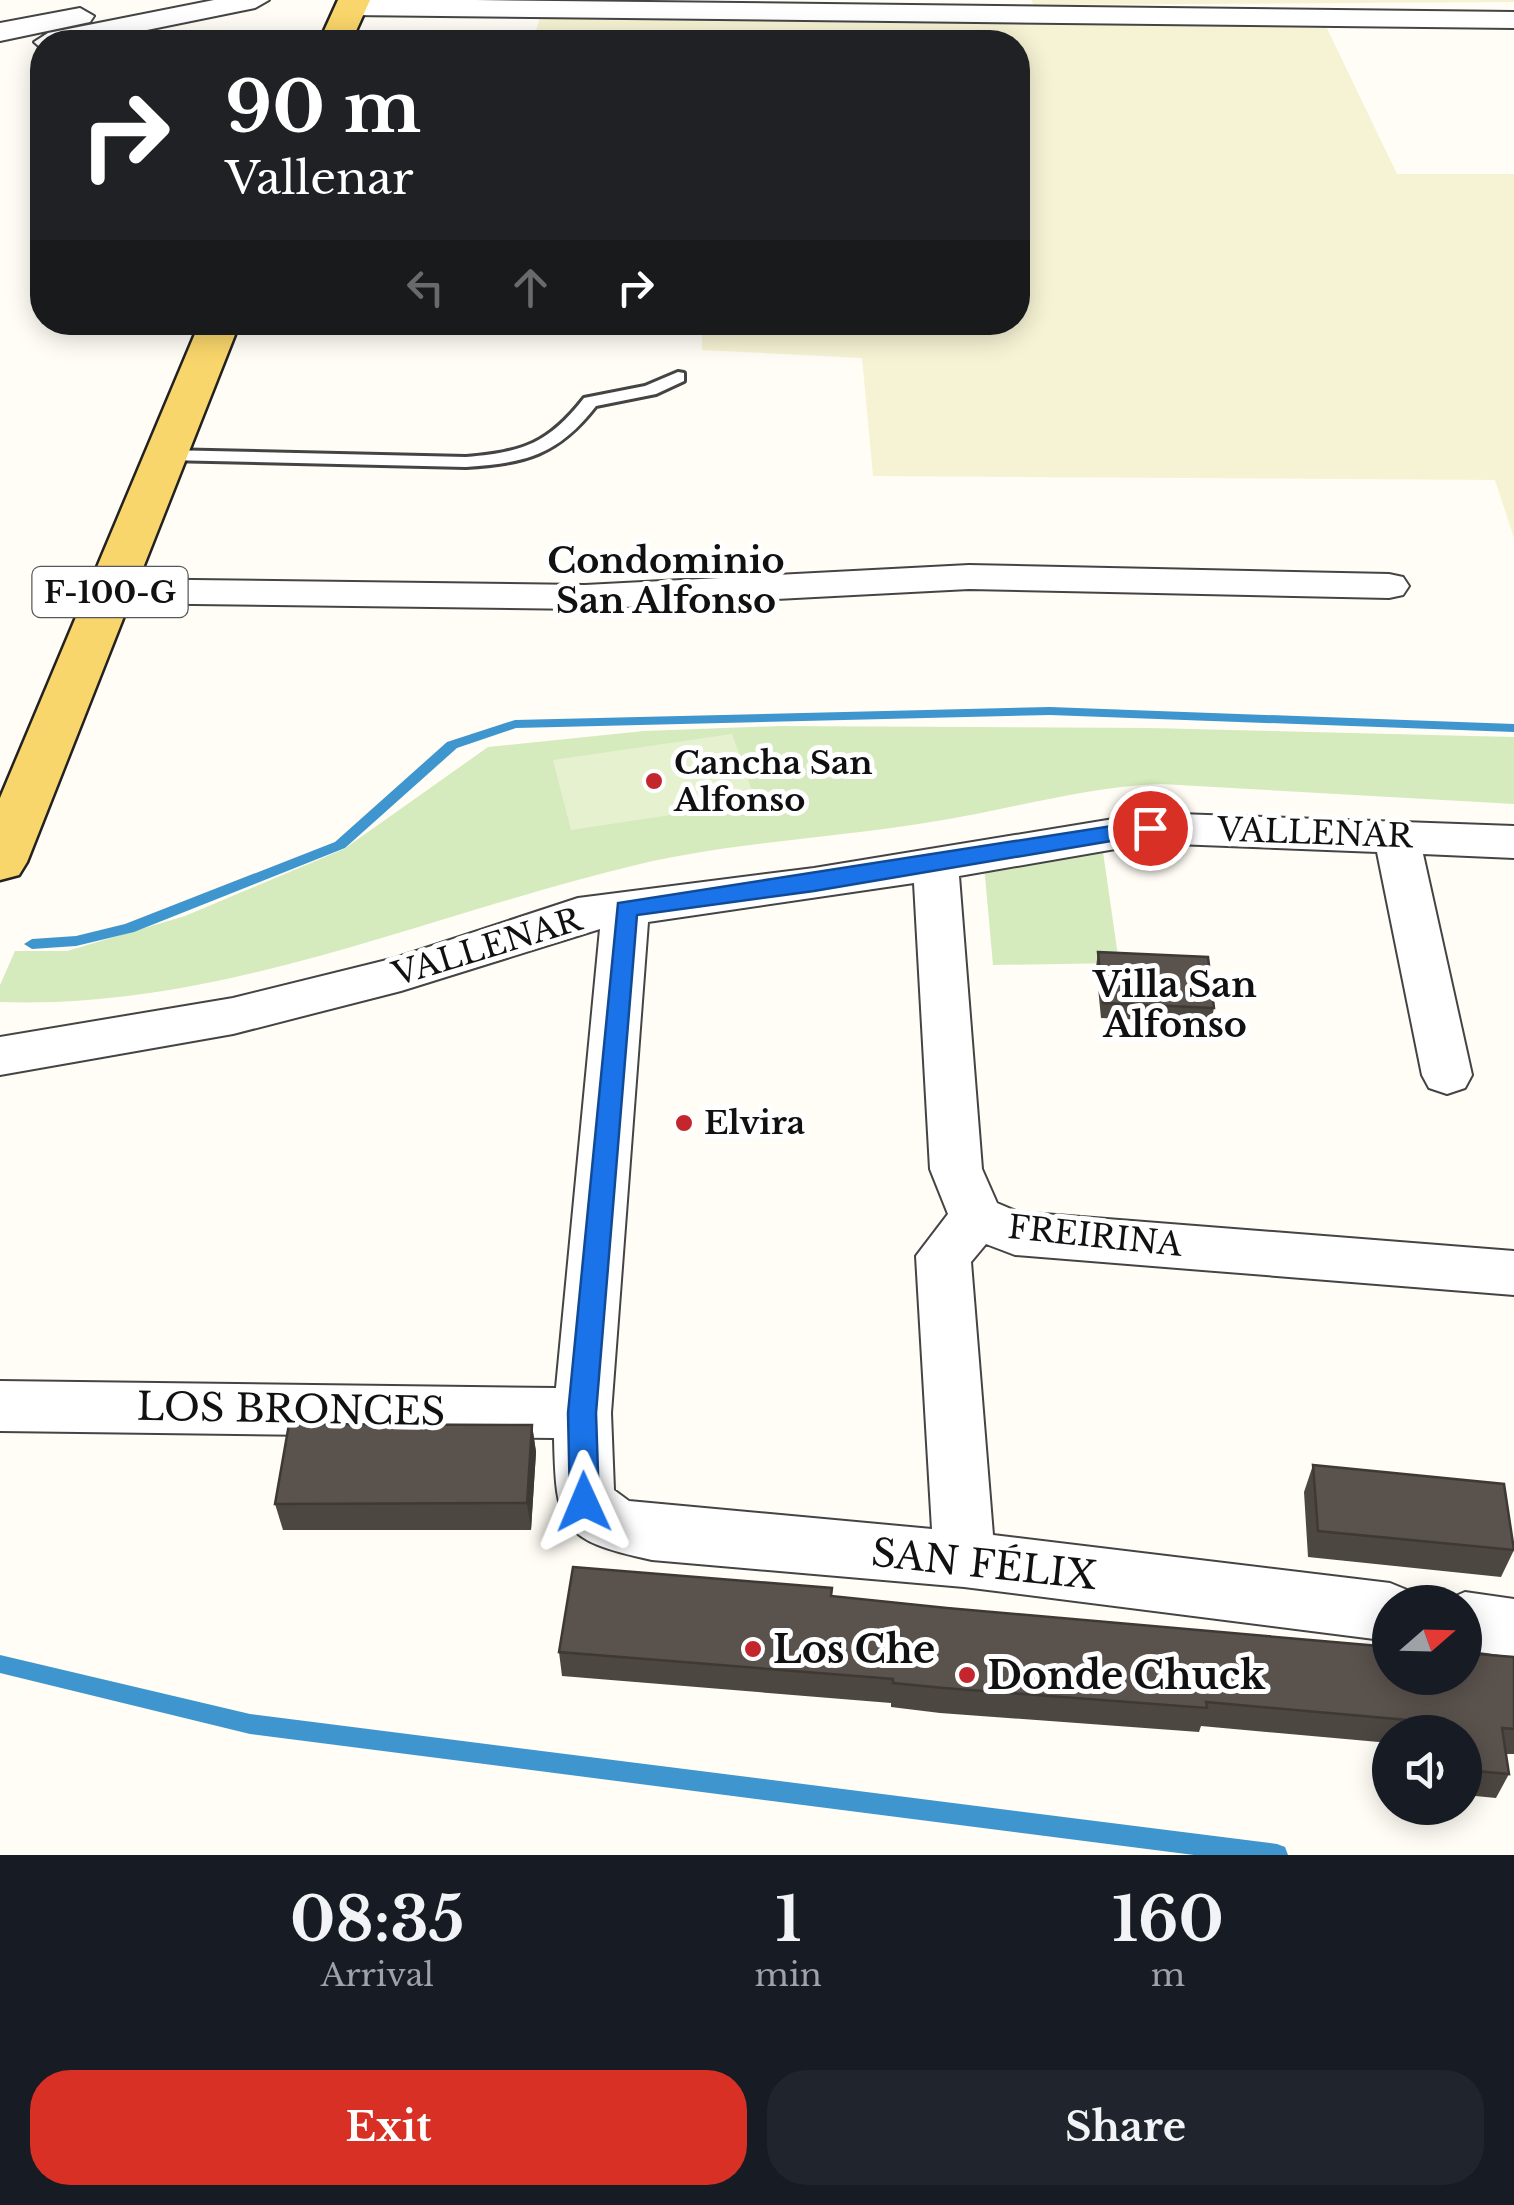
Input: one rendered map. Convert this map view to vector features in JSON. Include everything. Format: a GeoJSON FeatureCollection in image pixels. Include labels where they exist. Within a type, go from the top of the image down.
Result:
{"type":"FeatureCollection","features":[{"type":"Feature","properties":{"kind":"main road"},"geometry":{"type":"LineString","coordinates":[[341,30],[352,3]]}},
{"type":"Feature","properties":{"kind":"main road","name":"F-100-G"},"geometry":{"type":"LineString","coordinates":[[0,862],[215,335]]}},
{"type":"Feature","properties":{"kind":"street"},"geometry":{"type":"LineString","coordinates":[[86,30],[132,15],[157,0]]}},
{"type":"Feature","properties":{"kind":"street"},"geometry":{"type":"LineString","coordinates":[[0,32],[255,0]]}},
{"type":"Feature","properties":{"kind":"street"},"geometry":{"type":"LineString","coordinates":[[352,3],[1514,20]]}},
{"type":"Feature","properties":{"kind":"street"},"geometry":{"type":"LineString","coordinates":[[0,52],[30,46]]}},
{"type":"Feature","properties":{"kind":"street"},"geometry":{"type":"LineString","coordinates":[[110,592],[584,597],[969,577],[1389,586]]}},
{"type":"Feature","properties":{"kind":"street","name":"VALLENAR"},"geometry":{"type":"LineString","coordinates":[[0,1056],[233,1016],[401,974],[578,916],[1150,828],[1396,834],[1514,842]]}},
{"type":"Feature","properties":{"kind":"street"},"geometry":{"type":"LineString","coordinates":[[1396,834],[1448,1075]]}},
{"type":"Feature","properties":{"kind":"street","name":"FREIRINA"},"geometry":{"type":"LineString","coordinates":[[934,863],[947,985],[956,1169],[977,1218],[1015,1233],[1514,1273]]}},
{"type":"Feature","properties":{"kind":"street"},"geometry":{"type":"LineString","coordinates":[[582,1413],[626,908]]}},
{"type":"Feature","properties":{"kind":"street"},"geometry":{"type":"LineString","coordinates":[[964,1559],[943,1256],[977,1218]]}},
{"type":"Feature","properties":{"kind":"street","name":"LOS BRONCES"},"geometry":{"type":"LineString","coordinates":[[0,1406],[582,1413]]}},
{"type":"Feature","properties":{"kind":"street","name":"SAN FÉLIX"},"geometry":{"type":"LineString","coordinates":[[582,1413],[584,1502],[614,1525],[652,1533],[964,1559],[1372,1610]]}},
{"type":"Feature","properties":{"kind":"street"},"geometry":{"type":"LineString","coordinates":[[1482,1624],[1514,1628]]}},
{"type":"Feature","properties":{"kind":"lane"},"geometry":{"type":"LineString","coordinates":[[166,456],[466,462],[505,459],[556,440],[590,402],[650,390],[678,377]]}},
{"type":"Feature","properties":{"kind":"shaded area"},"geometry":{"type":"Polygon","coordinates":[[[1032,0],[1514,0],[1514,2],[1033,5],[1032,0]]]}},
{"type":"Feature","properties":{"kind":"shaded area"},"geometry":{"type":"Polygon","coordinates":[[[541,15],[1324,22],[1397,174],[1514,174],[1514,538],[1495,480],[873,476],[862,358],[702,350],[702,335],[1030,335],[1030,30],[536,30],[541,15]]]}},
{"type":"Feature","properties":{"kind":"green space"},"geometry":{"type":"Polygon","coordinates":[[[779,726],[1150,728],[1514,737],[1514,804],[1161,784],[1132,786],[931,822],[712,850],[640,864],[324,955],[164,991],[83,1000],[0,1002],[0,985],[15,951],[67,951],[185,916],[344,849],[488,747],[644,731],[779,726]]]}},
{"type":"Feature","properties":{"kind":"green space","name":"Cancha San Alfonso"},"geometry":{"type":"Polygon","coordinates":[[[732,734],[756,802],[571,830],[553,760],[732,734]]]}},
{"type":"Feature","properties":{"kind":"green space"},"geometry":{"type":"Polygon","coordinates":[[[1100,831],[1119,963],[993,965],[983,854],[1100,831]]]}},
{"type":"Feature","properties":{"kind":"building"},"geometry":{"type":"Polygon","coordinates":[[[1098,952],[1208,957],[1214,1008],[1103,1003],[1098,952]]]}},
{"type":"Feature","properties":{"kind":"building"},"geometry":{"type":"Polygon","coordinates":[[[289,1424],[532,1425],[527,1503],[275,1504],[289,1424]]]}},
{"type":"Feature","properties":{"kind":"building"},"geometry":{"type":"Polygon","coordinates":[[[1313,1465],[1504,1484],[1514,1550],[1318,1531],[1313,1465]]]}},
{"type":"Feature","properties":{"kind":"building"},"geometry":{"type":"Polygon","coordinates":[[[573,1567],[832,1588],[831,1596],[1372,1645],[1372,1695],[1482,1695],[1482,1654],[1514,1657],[1514,1729],[1502,1728],[1509,1774],[1482,1772],[1482,1715],[1372,1717],[1206,1702],[1207,1708],[559,1652],[573,1567]]]}},
{"type":"Feature","properties":{"kind":"waterway"},"geometry":{"type":"LineString","coordinates":[[32,944],[76,941],[129,928],[340,845],[452,745],[515,724],[1050,711],[1514,728]]}},
{"type":"Feature","properties":{"kind":"waterway"},"geometry":{"type":"LineString","coordinates":[[0,1664],[250,1724],[1277,1855]]}},
{"type":"Feature","properties":{"kind":"place","name":"Cancha San Alfonso"},"geometry":{"type":"Point","coordinates":[654,781]}},
{"type":"Feature","properties":{"kind":"place","name":"Elvira"},"geometry":{"type":"Point","coordinates":[684,1123]}},
{"type":"Feature","properties":{"kind":"place","name":"Los Che"},"geometry":{"type":"Point","coordinates":[753,1649]}},
{"type":"Feature","properties":{"kind":"place","name":"Donde Chuck"},"geometry":{"type":"Point","coordinates":[967,1675]}},
{"type":"Feature","properties":{"kind":"district","name":"Condominio San Alfonso"},"geometry":{"type":"Point","coordinates":[666,580]}},
{"type":"Feature","properties":{"kind":"district","name":"Villa San Alfonso"},"geometry":{"type":"Point","coordinates":[1175,1004]}},
{"type":"Feature","properties":{"kind":"route"},"geometry":{"type":"LineString","coordinates":[[584,1502],[582,1413],[626,908],[814,884],[1150,828]]}}]}
